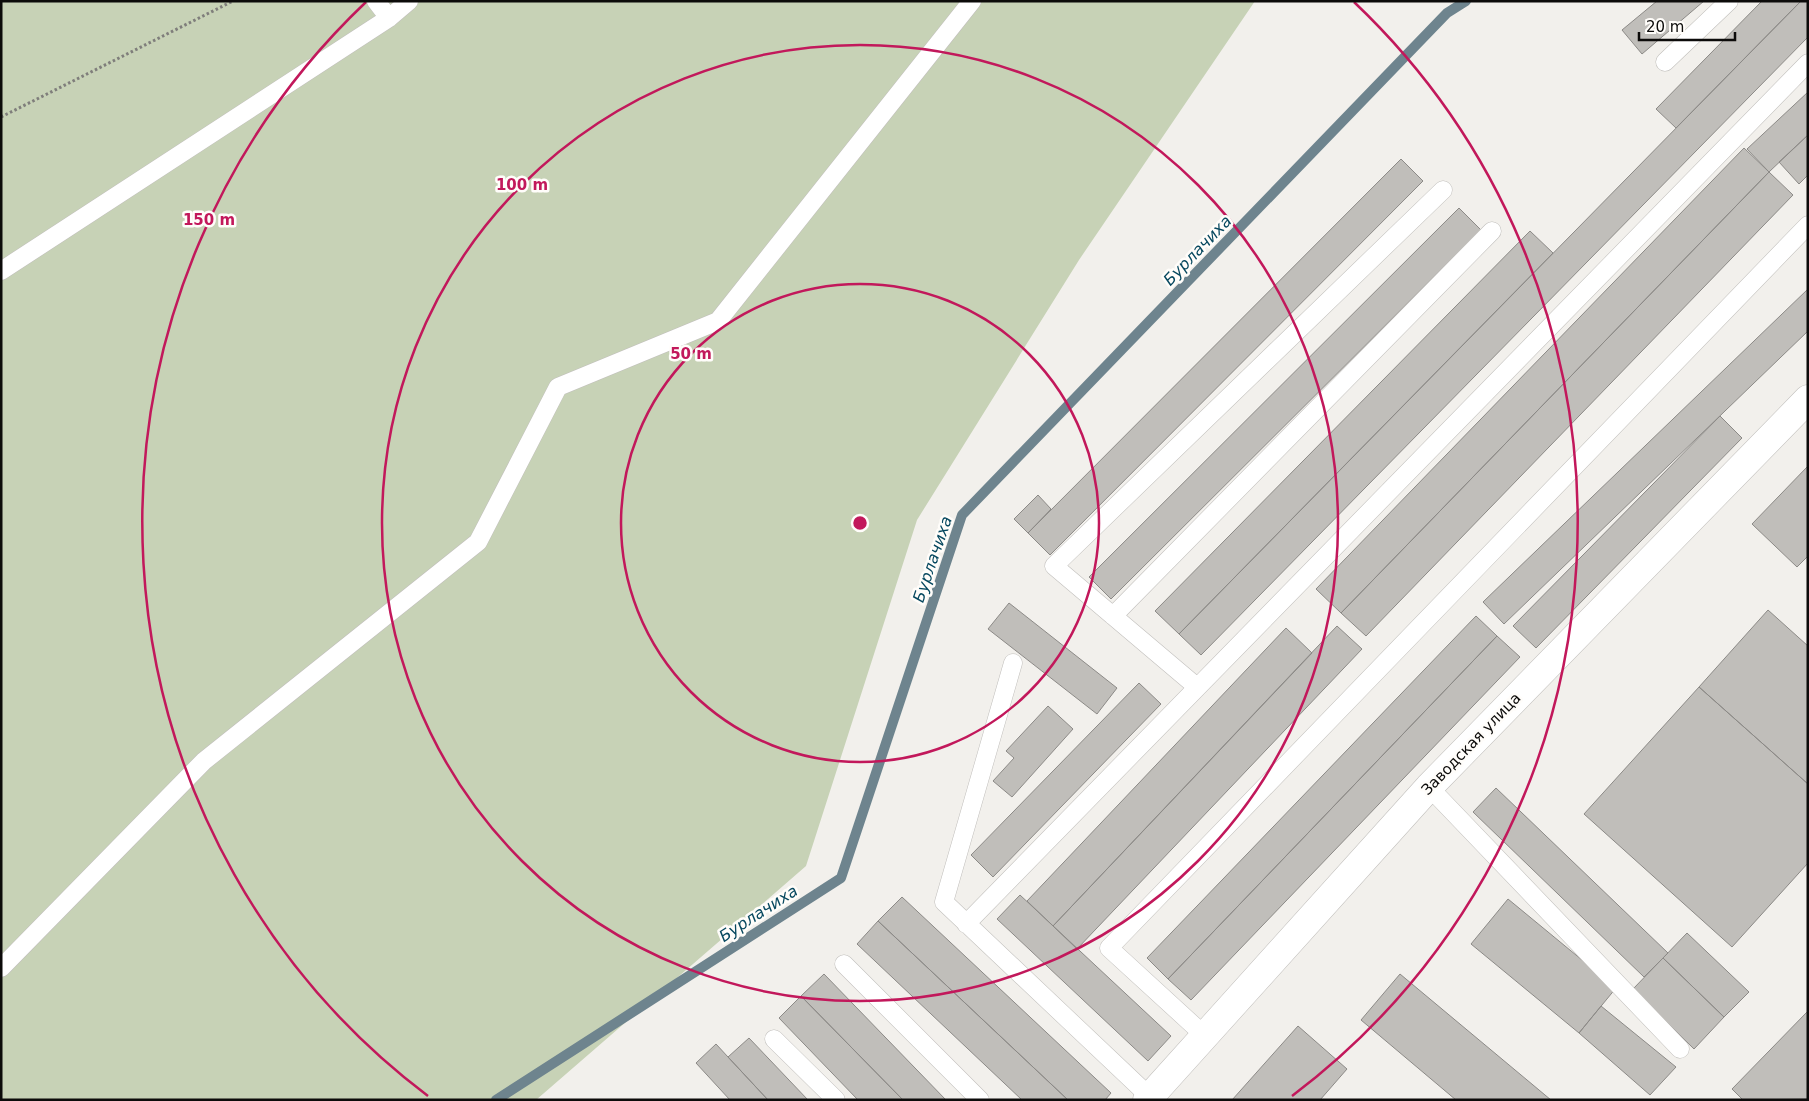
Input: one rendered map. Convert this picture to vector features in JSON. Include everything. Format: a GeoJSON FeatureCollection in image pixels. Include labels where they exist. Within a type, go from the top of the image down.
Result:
{"type":"FeatureCollection","features":[{"type":"Feature","properties":{"kind":"street","name":"Заводская улица"},"geometry":{"type":"LineString","coordinates":[[1149,1098],[1429,787],[1808,399]]}},
{"type":"Feature","properties":{"kind":"lane"},"geometry":{"type":"LineString","coordinates":[[376,1],[389,18]]}},
{"type":"Feature","properties":{"kind":"lane"},"geometry":{"type":"LineString","coordinates":[[1,271],[389,18],[409,1]]}},
{"type":"Feature","properties":{"kind":"lane"},"geometry":{"type":"LineString","coordinates":[[1,968],[204,760],[478,542],[558,387],[718,321],[972,1]]}},
{"type":"Feature","properties":{"kind":"lane"},"geometry":{"type":"LineString","coordinates":[[1665,62],[1728,1]]}},
{"type":"Feature","properties":{"kind":"lane"},"geometry":{"type":"LineString","coordinates":[[966,924],[1808,63]]}},
{"type":"Feature","properties":{"kind":"lane"},"geometry":{"type":"LineString","coordinates":[[1197,687],[1054,566],[1442,190]]}},
{"type":"Feature","properties":{"kind":"lane"},"geometry":{"type":"LineString","coordinates":[[1204,1035],[1109,948],[1808,225]]}},
{"type":"Feature","properties":{"kind":"lane"},"geometry":{"type":"LineString","coordinates":[[1113,616],[1492,231]]}},
{"type":"Feature","properties":{"kind":"lane"},"geometry":{"type":"LineString","coordinates":[[1013,663],[944,902],[1149,1098]]}},
{"type":"Feature","properties":{"kind":"lane"},"geometry":{"type":"LineString","coordinates":[[1429,787],[1680,1049]]}},
{"type":"Feature","properties":{"kind":"lane"},"geometry":{"type":"LineString","coordinates":[[844,964],[980,1100]]}},
{"type":"Feature","properties":{"kind":"lane"},"geometry":{"type":"LineString","coordinates":[[774,1039],[836,1100]]}},
{"type":"Feature","properties":{"kind":"path"},"geometry":{"type":"LineString","coordinates":[[1,117],[233,1]]}},
{"type":"Feature","properties":{"kind":"green space"},"geometry":{"type":"Polygon","coordinates":[[[1,1],[1255,1],[1079,260],[917,520],[806,866],[536,1100],[1,1100],[1,1]]]}},
{"type":"Feature","properties":{"kind":"building"},"geometry":{"type":"Polygon","coordinates":[[[1657,1],[1704,1],[1642,54],[1622,30],[1657,1]]]}},
{"type":"Feature","properties":{"kind":"building"},"geometry":{"type":"Polygon","coordinates":[[[1762,1],[1801,1],[1676,128],[1656,109],[1762,1]]]}},
{"type":"Feature","properties":{"kind":"building"},"geometry":{"type":"Polygon","coordinates":[[[1801,1],[1808,1],[1808,37],[1201,655],[1179,634],[1801,1]]]}},
{"type":"Feature","properties":{"kind":"building"},"geometry":{"type":"Polygon","coordinates":[[[1808,92],[1808,135],[1769,172],[1747,149],[1808,92]]]}},
{"type":"Feature","properties":{"kind":"building"},"geometry":{"type":"Polygon","coordinates":[[[1808,135],[1808,175],[1799,184],[1779,162],[1808,135]]]}},
{"type":"Feature","properties":{"kind":"building"},"geometry":{"type":"Polygon","coordinates":[[[1744,148],[1769,172],[1341,613],[1316,589],[1744,148]]]}},
{"type":"Feature","properties":{"kind":"building"},"geometry":{"type":"Polygon","coordinates":[[[1401,159],[1423,181],[1050,555],[1028,533],[1401,159]]]}},
{"type":"Feature","properties":{"kind":"building"},"geometry":{"type":"Polygon","coordinates":[[[1769,172],[1793,195],[1366,636],[1341,613],[1769,172]]]}},
{"type":"Feature","properties":{"kind":"building"},"geometry":{"type":"Polygon","coordinates":[[[1459,208],[1481,230],[1111,599],[1089,577],[1459,208]]]}},
{"type":"Feature","properties":{"kind":"building"},"geometry":{"type":"Polygon","coordinates":[[[1530,231],[1553,253],[1179,634],[1155,611],[1530,231]]]}},
{"type":"Feature","properties":{"kind":"building"},"geometry":{"type":"Polygon","coordinates":[[[1808,289],[1808,331],[1504,624],[1483,602],[1808,289]]]}},
{"type":"Feature","properties":{"kind":"building"},"geometry":{"type":"Polygon","coordinates":[[[1720,416],[1742,438],[1536,648],[1513,626],[1720,416]]]}},
{"type":"Feature","properties":{"kind":"building"},"geometry":{"type":"Polygon","coordinates":[[[1808,466],[1808,556],[1797,567],[1752,524],[1808,466]]]}},
{"type":"Feature","properties":{"kind":"building"},"geometry":{"type":"Polygon","coordinates":[[[1038,495],[1051,509],[1028,533],[1014,519],[1038,495]]]}},
{"type":"Feature","properties":{"kind":"building"},"geometry":{"type":"Polygon","coordinates":[[[1009,603],[1117,688],[1097,714],[988,629],[1009,603]]]}},
{"type":"Feature","properties":{"kind":"building"},"geometry":{"type":"Polygon","coordinates":[[[1768,610],[1808,646],[1808,784],[1699,687],[1768,610]]]}},
{"type":"Feature","properties":{"kind":"building"},"geometry":{"type":"Polygon","coordinates":[[[1476,616],[1497,636],[1168,979],[1147,958],[1476,616]]]}},
{"type":"Feature","properties":{"kind":"building"},"geometry":{"type":"Polygon","coordinates":[[[1337,626],[1362,649],[1077,949],[1053,926],[1337,626]]]}},
{"type":"Feature","properties":{"kind":"building"},"geometry":{"type":"Polygon","coordinates":[[[1286,628],[1312,653],[1053,926],[1027,901],[1286,628]]]}},
{"type":"Feature","properties":{"kind":"building"},"geometry":{"type":"Polygon","coordinates":[[[1497,636],[1520,657],[1191,1000],[1168,979],[1497,636]]]}},
{"type":"Feature","properties":{"kind":"building"},"geometry":{"type":"Polygon","coordinates":[[[1139,683],[1161,704],[993,877],[971,855],[1139,683]]]}},
{"type":"Feature","properties":{"kind":"building"},"geometry":{"type":"Polygon","coordinates":[[[1699,687],[1808,784],[1808,863],[1732,947],[1584,814],[1699,687]]]}},
{"type":"Feature","properties":{"kind":"building"},"geometry":{"type":"Polygon","coordinates":[[[1048,706],[1073,729],[1012,797],[993,781],[1014,758],[1006,751],[1048,706]]]}},
{"type":"Feature","properties":{"kind":"building"},"geometry":{"type":"Polygon","coordinates":[[[1496,788],[1668,953],[1644,977],[1473,812],[1496,788]]]}},
{"type":"Feature","properties":{"kind":"building"},"geometry":{"type":"Polygon","coordinates":[[[1020,895],[1171,1036],[1148,1061],[997,919],[1020,895]]]}},
{"type":"Feature","properties":{"kind":"building"},"geometry":{"type":"Polygon","coordinates":[[[902,897],[1111,1093],[1105,1100],[1068,1100],[878,921],[902,897]]]}},
{"type":"Feature","properties":{"kind":"building"},"geometry":{"type":"Polygon","coordinates":[[[1508,899],[1616,988],[1579,1033],[1471,944],[1508,899]]]}},
{"type":"Feature","properties":{"kind":"building"},"geometry":{"type":"Polygon","coordinates":[[[878,921],[1068,1100],[1022,1100],[857,944],[878,921]]]}},
{"type":"Feature","properties":{"kind":"building"},"geometry":{"type":"Polygon","coordinates":[[[1687,933],[1749,992],[1724,1017],[1663,958],[1687,933]]]}},
{"type":"Feature","properties":{"kind":"building"},"geometry":{"type":"Polygon","coordinates":[[[1663,958],[1724,1017],[1694,1049],[1633,989],[1663,958]]]}},
{"type":"Feature","properties":{"kind":"building"},"geometry":{"type":"Polygon","coordinates":[[[824,974],[946,1100],[903,1100],[801,996],[824,974]]]}},
{"type":"Feature","properties":{"kind":"building"},"geometry":{"type":"Polygon","coordinates":[[[1400,974],[1551,1100],[1456,1100],[1361,1020],[1400,974]]]}},
{"type":"Feature","properties":{"kind":"building"},"geometry":{"type":"Polygon","coordinates":[[[801,996],[903,1100],[858,1100],[779,1018],[801,996]]]}},
{"type":"Feature","properties":{"kind":"building"},"geometry":{"type":"Polygon","coordinates":[[[1601,1006],[1676,1067],[1650,1095],[1579,1033],[1601,1006]]]}},
{"type":"Feature","properties":{"kind":"building"},"geometry":{"type":"Polygon","coordinates":[[[1808,1011],[1808,1099],[1743,1100],[1732,1089],[1808,1011]]]}},
{"type":"Feature","properties":{"kind":"building"},"geometry":{"type":"Polygon","coordinates":[[[1298,1026],[1347,1069],[1320,1100],[1232,1100],[1298,1026]]]}},
{"type":"Feature","properties":{"kind":"building"},"geometry":{"type":"Polygon","coordinates":[[[749,1038],[808,1100],[768,1100],[728,1057],[749,1038]]]}},
{"type":"Feature","properties":{"kind":"building"},"geometry":{"type":"Polygon","coordinates":[[[716,1044],[768,1100],[730,1100],[696,1063],[716,1044]]]}},
{"type":"Feature","properties":{"kind":"waterway","name":"Бурлачиха"},"geometry":{"type":"LineString","coordinates":[[496,1100],[841,878],[962,515],[1447,13],[1466,1]]}}]}
